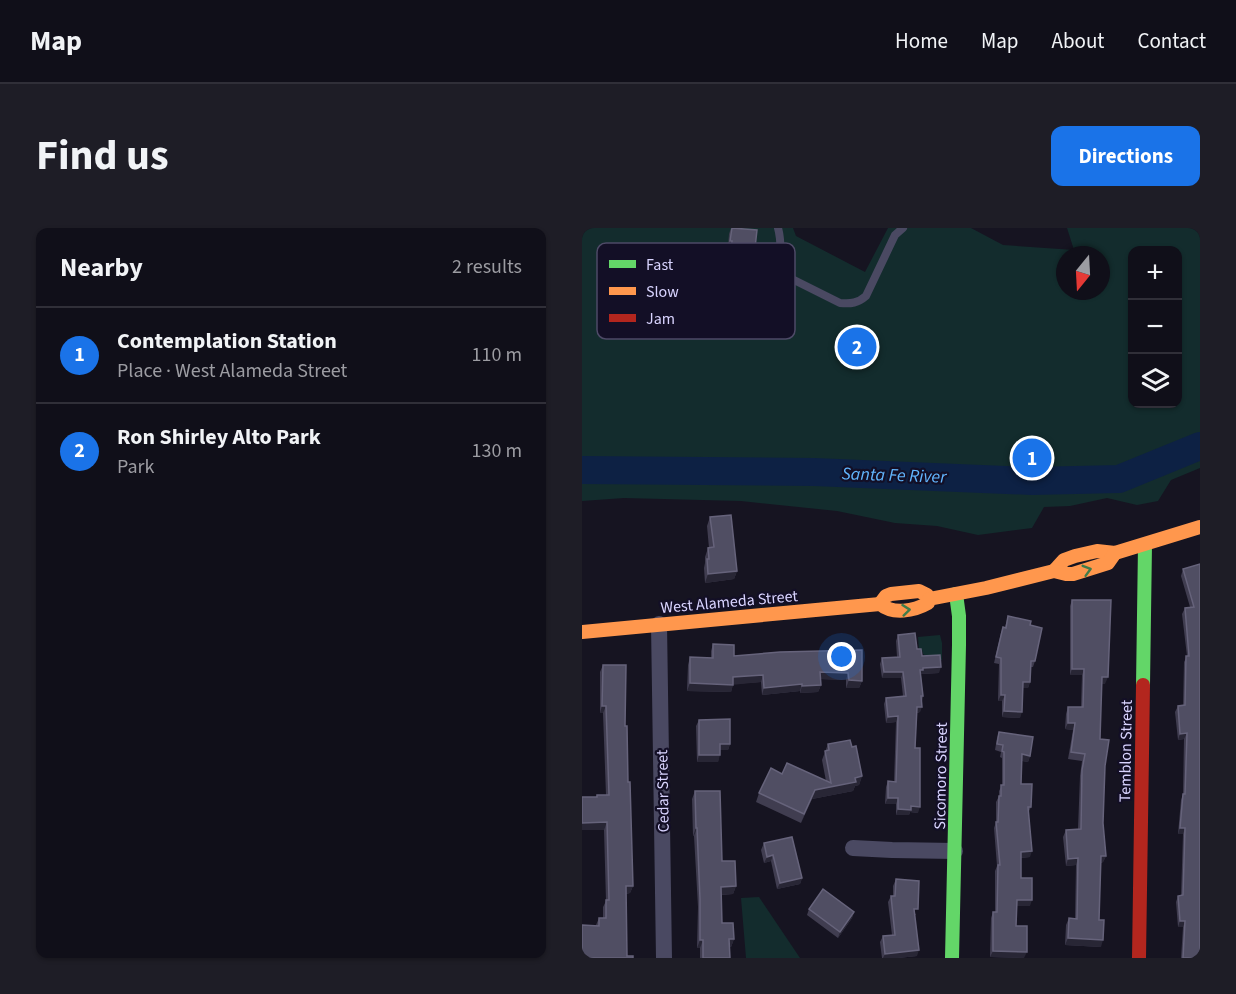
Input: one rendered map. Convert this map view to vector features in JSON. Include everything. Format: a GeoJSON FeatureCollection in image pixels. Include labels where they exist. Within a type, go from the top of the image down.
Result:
{"type":"FeatureCollection","features":[{"type":"Feature","properties":{"kind":"street","name":"West Alameda Street"},"geometry":{"type":"LineString","coordinates":[[582,632],[880,603],[883,607],[893,611],[919,608],[928,603],[929,599],[1005,584],[1054,571],[1073,574],[1108,563],[1115,554],[1200,527]]}},
{"type":"Feature","properties":{"kind":"street","name":"Temblon Street"},"geometry":{"type":"LineString","coordinates":[[1139,958],[1144,545]]}},
{"type":"Feature","properties":{"kind":"street","name":"Sicomoro Street"},"geometry":{"type":"LineString","coordinates":[[952,958],[959,645],[956,594]]}},
{"type":"Feature","properties":{"kind":"street","name":"Cedar Street"},"geometry":{"type":"LineString","coordinates":[[659,624],[664,958]]}},
{"type":"Feature","properties":{"kind":"street"},"geometry":{"type":"LineString","coordinates":[[853,848],[955,851]]}},
{"type":"Feature","properties":{"kind":"lane"},"geometry":{"type":"LineString","coordinates":[[778,228],[781,243]]}},
{"type":"Feature","properties":{"kind":"lane"},"geometry":{"type":"LineString","coordinates":[[795,280],[840,303],[859,302],[866,296],[895,235],[903,228]]}},
{"type":"Feature","properties":{"kind":"green space"},"geometry":{"type":"Polygon","coordinates":[[[582,228],[793,228],[796,236],[865,272],[888,228],[971,228],[1003,245],[1056,249],[1056,300],[1110,300],[1110,246],[1073,246],[1067,228],[1200,228],[1200,468],[1171,480],[1158,501],[1137,505],[1107,498],[1070,506],[1044,507],[1032,528],[978,535],[937,526],[895,523],[837,511],[741,501],[624,498],[582,501],[582,228]]]}},
{"type":"Feature","properties":{"kind":"green space"},"geometry":{"type":"Polygon","coordinates":[[[940,635],[942,660],[927,660],[922,650],[919,650],[918,637],[940,635]]]}},
{"type":"Feature","properties":{"kind":"green space"},"geometry":{"type":"Polygon","coordinates":[[[759,897],[800,958],[746,958],[741,898],[759,897]]]}},
{"type":"Feature","properties":{"kind":"building"},"geometry":{"type":"Polygon","coordinates":[[[732,228],[757,230],[756,243],[732,243],[730,241],[732,228]]]}},
{"type":"Feature","properties":{"kind":"building"},"geometry":{"type":"Polygon","coordinates":[[[731,515],[737,571],[708,574],[708,548],[714,547],[710,517],[731,515]]]}},
{"type":"Feature","properties":{"kind":"building"},"geometry":{"type":"Polygon","coordinates":[[[1200,564],[1200,958],[1183,958],[1185,921],[1180,921],[1178,896],[1183,895],[1185,828],[1180,828],[1183,794],[1185,794],[1187,733],[1180,734],[1178,706],[1185,705],[1186,656],[1189,656],[1185,608],[1194,607],[1183,569],[1200,564]]]}},
{"type":"Feature","properties":{"kind":"building"},"geometry":{"type":"Polygon","coordinates":[[[1072,600],[1111,600],[1108,677],[1102,677],[1100,739],[1109,740],[1105,766],[1103,823],[1106,856],[1101,856],[1099,920],[1104,920],[1103,940],[1068,938],[1069,918],[1077,919],[1078,858],[1068,859],[1066,830],[1081,829],[1082,770],[1085,754],[1071,752],[1075,723],[1068,723],[1068,707],[1083,707],[1084,669],[1072,669],[1072,600]]]}},
{"type":"Feature","properties":{"kind":"building"},"geometry":{"type":"Polygon","coordinates":[[[1008,616],[1031,621],[1030,625],[1042,628],[1035,661],[1031,661],[1030,682],[1023,682],[1022,712],[1004,711],[1005,695],[1001,695],[1001,658],[996,657],[1008,616]]]}},
{"type":"Feature","properties":{"kind":"building"},"geometry":{"type":"Polygon","coordinates":[[[915,633],[917,649],[921,649],[922,656],[940,655],[941,667],[920,670],[923,696],[921,696],[922,707],[917,707],[915,748],[920,748],[920,807],[911,806],[911,810],[898,809],[898,798],[888,798],[888,781],[896,782],[898,716],[888,717],[886,698],[906,696],[903,672],[884,672],[882,658],[900,657],[898,635],[915,633]]]}},
{"type":"Feature","properties":{"kind":"building"},"geometry":{"type":"Polygon","coordinates":[[[713,644],[734,645],[734,656],[780,652],[862,650],[862,681],[849,680],[848,673],[820,672],[821,685],[802,686],[802,684],[764,688],[763,675],[733,677],[733,685],[690,683],[690,657],[713,658],[713,644]]]}},
{"type":"Feature","properties":{"kind":"building"},"geometry":{"type":"Polygon","coordinates":[[[603,665],[626,665],[625,726],[627,726],[628,782],[630,782],[633,886],[626,886],[627,956],[633,956],[633,958],[582,958],[582,925],[599,926],[599,918],[606,918],[606,900],[609,900],[607,822],[582,823],[582,797],[609,795],[606,706],[602,706],[603,665]]]}},
{"type":"Feature","properties":{"kind":"building"},"geometry":{"type":"Polygon","coordinates":[[[730,719],[730,744],[720,744],[720,755],[699,755],[699,720],[730,719]]]}},
{"type":"Feature","properties":{"kind":"building"},"geometry":{"type":"Polygon","coordinates":[[[999,732],[1033,737],[1030,756],[1022,754],[1021,784],[1032,784],[1031,807],[1028,807],[1032,851],[1021,852],[1021,878],[1032,878],[1032,900],[1017,900],[1016,926],[1027,926],[1027,952],[993,951],[993,912],[997,912],[998,865],[1000,865],[996,822],[998,822],[1001,785],[1004,785],[1003,745],[997,744],[999,732]]]}},
{"type":"Feature","properties":{"kind":"building"},"geometry":{"type":"Polygon","coordinates":[[[850,740],[852,747],[856,746],[862,776],[855,778],[856,782],[815,790],[804,814],[759,793],[771,768],[782,774],[787,763],[831,783],[825,751],[829,750],[828,744],[850,740]]]}},
{"type":"Feature","properties":{"kind":"building"},"geometry":{"type":"Polygon","coordinates":[[[695,791],[720,791],[722,861],[735,861],[736,886],[721,887],[722,923],[733,923],[734,939],[729,939],[730,958],[703,958],[703,940],[700,940],[695,791]]]}},
{"type":"Feature","properties":{"kind":"building"},"geometry":{"type":"Polygon","coordinates":[[[792,837],[802,878],[780,883],[773,855],[767,857],[764,843],[792,837]]]}},
{"type":"Feature","properties":{"kind":"building"},"geometry":{"type":"Polygon","coordinates":[[[896,879],[919,881],[918,909],[914,909],[919,950],[885,954],[883,936],[895,935],[891,896],[895,896],[896,879]]]}},
{"type":"Feature","properties":{"kind":"building"},"geometry":{"type":"Polygon","coordinates":[[[823,889],[854,912],[840,932],[809,909],[823,889]]]}},
{"type":"Feature","properties":{"kind":"waterway","name":"Santa Fe River"},"geometry":{"type":"LineString","coordinates":[[582,470],[814,472],[1032,481],[1119,479],[1200,446]]}},
{"type":"Feature","properties":{"kind":"traffic: fast"},"geometry":{"type":"LineString","coordinates":[[1143,685],[1145,545]]}},
{"type":"Feature","properties":{"kind":"traffic: fast"},"geometry":{"type":"LineString","coordinates":[[952,958],[959,645],[956,594]]}},
{"type":"Feature","properties":{"kind":"traffic: slow"},"geometry":{"type":"LineString","coordinates":[[1054,571],[1064,560],[1075,556],[1097,551],[1115,553],[1200,527]]}},
{"type":"Feature","properties":{"kind":"traffic: slow"},"geometry":{"type":"LineString","coordinates":[[582,632],[880,604],[891,610],[910,610],[928,603],[929,599],[1054,571],[1073,574],[1108,563],[1115,553]]}},
{"type":"Feature","properties":{"kind":"traffic: slow"},"geometry":{"type":"LineString","coordinates":[[880,604],[886,596],[891,594],[919,591],[927,595],[929,599]]}},
{"type":"Feature","properties":{"kind":"traffic: jam"},"geometry":{"type":"LineString","coordinates":[[1139,958],[1143,685]]}},
{"type":"Feature","properties":{"kind":"place","name":"Ron Shirley Alto Park"},"geometry":{"type":"Point","coordinates":[857,347]}},
{"type":"Feature","properties":{"kind":"place","name":"Contemplation Station"},"geometry":{"type":"Point","coordinates":[1032,458]}}]}
